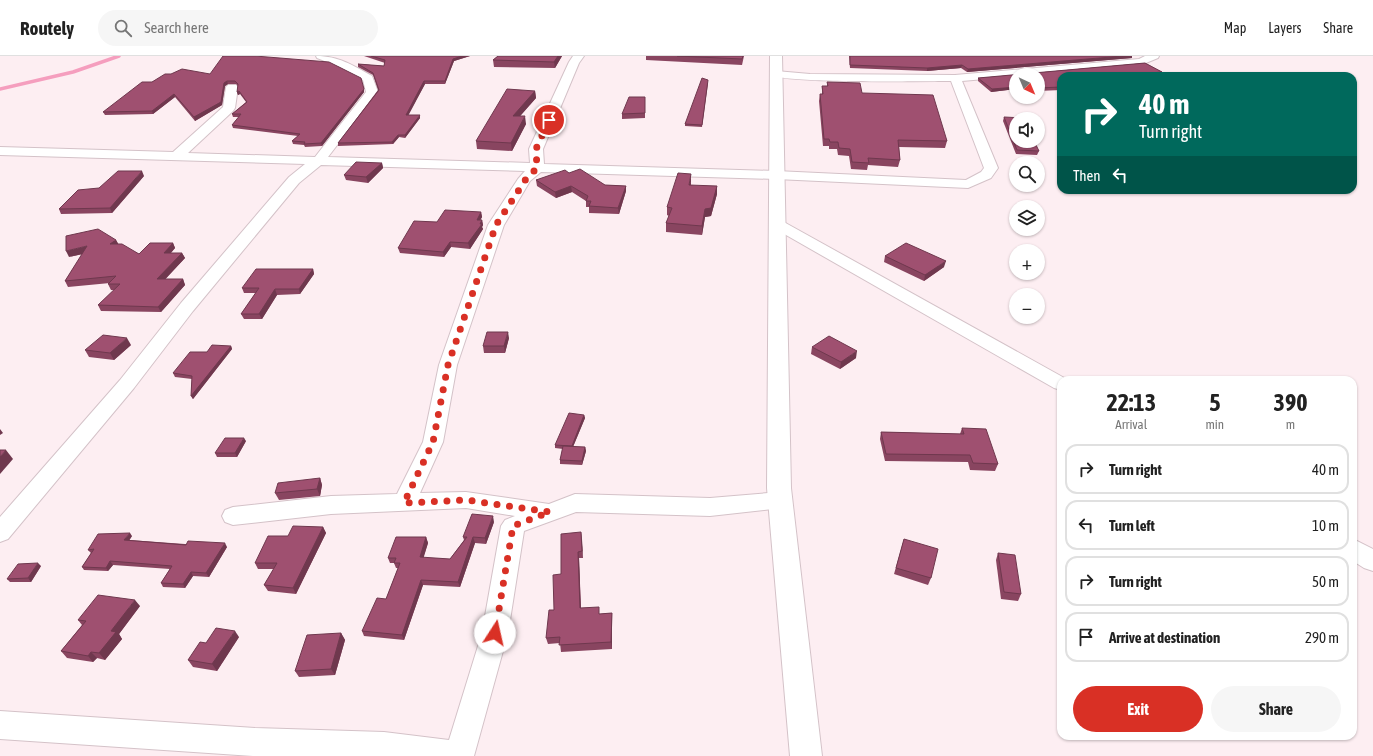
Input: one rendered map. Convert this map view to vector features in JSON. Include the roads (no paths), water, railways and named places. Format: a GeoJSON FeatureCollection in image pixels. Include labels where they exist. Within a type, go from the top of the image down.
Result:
{"type":"FeatureCollection","features":[{"type":"Feature","properties":{"kind":"main road"},"geometry":{"type":"LineString","coordinates":[[776,65],[780,500],[806,756]]}},
{"type":"Feature","properties":{"kind":"street"},"geometry":{"type":"LineString","coordinates":[[0,533],[127,384],[187,307],[294,180],[319,160],[372,92],[368,78],[344,65],[321,56]]}},
{"type":"Feature","properties":{"kind":"street"},"geometry":{"type":"LineString","coordinates":[[404,503],[433,442],[448,365],[496,225],[526,179],[537,168],[536,149],[574,62],[579,56]]}},
{"type":"Feature","properties":{"kind":"street"},"geometry":{"type":"LineString","coordinates":[[776,65],[810,77],[955,78],[1141,62],[1154,56]]}},
{"type":"Feature","properties":{"kind":"street"},"geometry":{"type":"LineString","coordinates":[[0,151],[776,175],[968,184],[986,175],[991,168],[955,78]]}},
{"type":"Feature","properties":{"kind":"street"},"geometry":{"type":"LineString","coordinates":[[177,156],[229,108],[232,87]]}},
{"type":"Feature","properties":{"kind":"street"},"geometry":{"type":"LineString","coordinates":[[777,224],[1057,382]]}},
{"type":"Feature","properties":{"kind":"street"},"geometry":{"type":"LineString","coordinates":[[232,516],[331,505],[466,500],[550,512]]}},
{"type":"Feature","properties":{"kind":"street"},"geometry":{"type":"LineString","coordinates":[[0,725],[255,742],[384,746],[459,756],[495,633],[513,526],[575,503],[710,507],[780,500]]}},
{"type":"Feature","properties":{"kind":"street"},"geometry":{"type":"LineString","coordinates":[[1357,551],[1373,561]]}},
{"type":"Feature","properties":{"kind":"waterway"},"geometry":{"type":"LineString","coordinates":[[0,89],[73,72],[119,56]]}}]}
